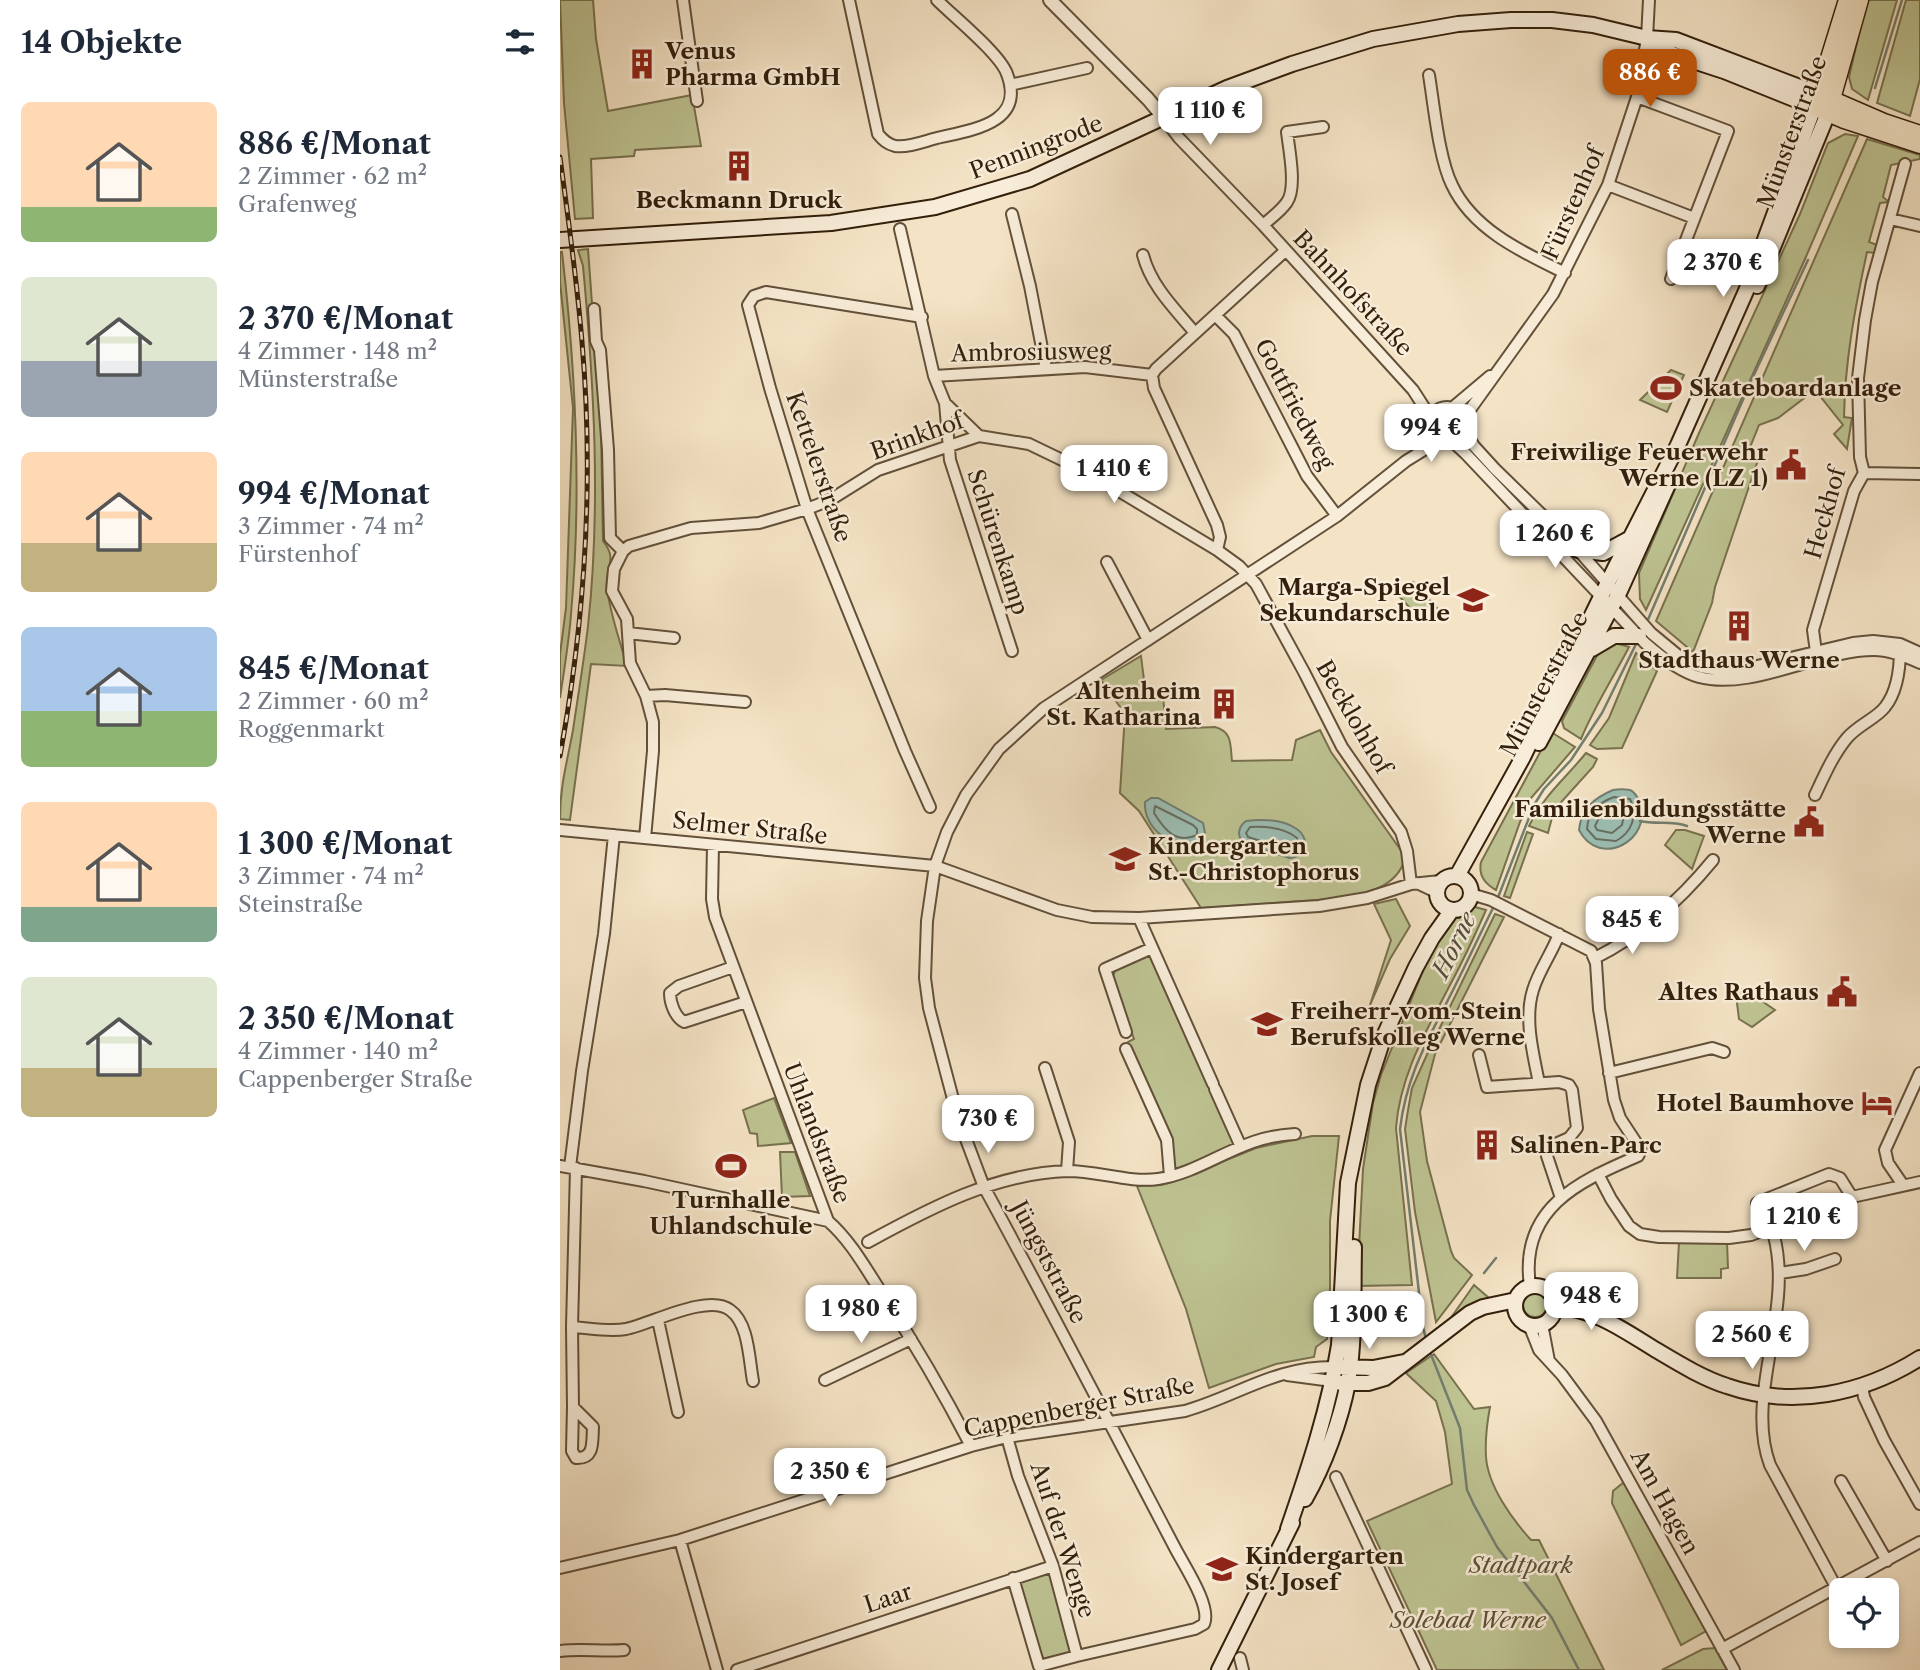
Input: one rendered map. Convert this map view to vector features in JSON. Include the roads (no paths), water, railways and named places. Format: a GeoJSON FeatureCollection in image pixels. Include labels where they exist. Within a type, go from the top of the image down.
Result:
{"type":"FeatureCollection","features":[{"type":"Feature","properties":{"kind":"main road","name":"Münsterstraße"},"geometry":{"type":"LineString","coordinates":[[1443,897],[1464,907],[1465,884],[1523,757],[1610,600],[1608,583],[1678,446],[1746,291],[1823,104],[1847,0]]}},
{"type":"Feature","properties":{"kind":"main road","name":"Münsterstraße"},"geometry":{"type":"LineString","coordinates":[[1465,884],[1587,654],[1752,299],[1860,0]]}},
{"type":"Feature","properties":{"kind":"main road","name":"Penningrode"},"geometry":{"type":"LineString","coordinates":[[560,240],[831,223],[935,207],[1030,178],[1227,88],[1292,64],[1373,38],[1485,21],[1552,20],[1593,25],[1647,38],[1676,40],[1823,104]]}},
{"type":"Feature","properties":{"kind":"main road"},"geometry":{"type":"LineString","coordinates":[[1823,104],[1920,134]]}},
{"type":"Feature","properties":{"kind":"main road"},"geometry":{"type":"LineString","coordinates":[[1823,104],[1920,145]]}},
{"type":"Feature","properties":{"kind":"main road"},"geometry":{"type":"LineString","coordinates":[[1578,550],[1593,554],[1603,553],[1631,538]]}},
{"type":"Feature","properties":{"kind":"main road"},"geometry":{"type":"LineString","coordinates":[[1587,654],[1604,640],[1637,632]]}},
{"type":"Feature","properties":{"kind":"main road"},"geometry":{"type":"LineString","coordinates":[[1288,1529],[1339,1372],[1348,1183],[1368,1085],[1384,1035],[1432,938],[1448,877],[1465,884]]}},
{"type":"Feature","properties":{"kind":"main road"},"geometry":{"type":"LineString","coordinates":[[1530,1286],[1547,1290],[1552,1295],[1555,1307],[1551,1317],[1535,1324],[1516,1307],[1519,1294],[1530,1286]]}},
{"type":"Feature","properties":{"kind":"main road"},"geometry":{"type":"LineString","coordinates":[[1348,1384],[1385,1378],[1463,1320],[1505,1312],[1516,1307]]}},
{"type":"Feature","properties":{"kind":"main road"},"geometry":{"type":"LineString","coordinates":[[1555,1307],[1583,1310],[1604,1318],[1698,1373],[1725,1385],[1765,1395],[1822,1396],[1862,1386],[1905,1367],[1920,1357]]}},
{"type":"Feature","properties":{"kind":"main road"},"geometry":{"type":"LineString","coordinates":[[1339,1372],[1373,1368],[1411,1357]]}},
{"type":"Feature","properties":{"kind":"main road"},"geometry":{"type":"LineString","coordinates":[[1339,1372],[1348,1384]]}},
{"type":"Feature","properties":{"kind":"main road"},"geometry":{"type":"LineString","coordinates":[[1219,1670],[1288,1529],[1314,1483],[1348,1384]]}},
{"type":"Feature","properties":{"kind":"street"},"geometry":{"type":"LineString","coordinates":[[683,0],[697,101]]}},
{"type":"Feature","properties":{"kind":"street"},"geometry":{"type":"LineString","coordinates":[[849,0],[878,134],[886,143],[901,146],[991,124],[1007,107],[1010,85],[1003,64],[937,0]]}},
{"type":"Feature","properties":{"kind":"street","name":"Bahnhofstraße"},"geometry":{"type":"LineString","coordinates":[[1049,0],[1148,99],[1179,138],[1263,225],[1413,390],[1431,424],[1446,441],[1465,453],[1610,600],[1637,632]]}},
{"type":"Feature","properties":{"kind":"street","name":"Fürstenhof"},"geometry":{"type":"LineString","coordinates":[[1464,418],[1553,294],[1608,185],[1637,97],[1647,38],[1649,0]]}},
{"type":"Feature","properties":{"kind":"street"},"geometry":{"type":"LineString","coordinates":[[1010,85],[1087,68]]}},
{"type":"Feature","properties":{"kind":"street"},"geometry":{"type":"LineString","coordinates":[[1429,75],[1447,170],[1460,200],[1495,234],[1565,273]]}},
{"type":"Feature","properties":{"kind":"street"},"geometry":{"type":"LineString","coordinates":[[1637,97],[1728,131],[1671,279]]}},
{"type":"Feature","properties":{"kind":"street","name":"Bahnhofstraße"},"geometry":{"type":"LineString","coordinates":[[1263,225],[1290,197],[1291,171],[1287,132],[1323,127]]}},
{"type":"Feature","properties":{"kind":"street","name":"Heckhof"},"geometry":{"type":"LineString","coordinates":[[1816,652],[1813,630],[1815,622],[1854,491],[1864,472],[1860,457],[1858,377],[1872,282],[1905,164]]}},
{"type":"Feature","properties":{"kind":"street"},"geometry":{"type":"LineString","coordinates":[[1608,185],[1694,218]]}},
{"type":"Feature","properties":{"kind":"street"},"geometry":{"type":"LineString","coordinates":[[1012,214],[1030,286],[1046,369]]}},
{"type":"Feature","properties":{"kind":"street"},"geometry":{"type":"LineString","coordinates":[[1890,219],[1920,226]]}},
{"type":"Feature","properties":{"kind":"street"},"geometry":{"type":"LineString","coordinates":[[900,229],[934,376],[945,403],[947,446]]}},
{"type":"Feature","properties":{"kind":"street"},"geometry":{"type":"LineString","coordinates":[[1217,550],[1220,537],[1217,525],[1154,388],[1153,376],[1156,369],[1285,251]]}},
{"type":"Feature","properties":{"kind":"street"},"geometry":{"type":"LineString","coordinates":[[1143,255],[1147,270],[1161,292],[1195,333]]}},
{"type":"Feature","properties":{"kind":"street","name":"Kettelerstraße"},"geometry":{"type":"LineString","coordinates":[[922,317],[766,292],[757,294],[749,302],[748,309],[807,509],[930,807]]}},
{"type":"Feature","properties":{"kind":"street"},"geometry":{"type":"LineString","coordinates":[[594,309],[608,450],[610,538],[623,551],[614,569],[612,591],[627,619],[630,663],[646,696],[654,731],[645,838]]}},
{"type":"Feature","properties":{"kind":"street","name":"Gottfriedweg"},"geometry":{"type":"LineString","coordinates":[[1215,315],[1234,334],[1307,476],[1337,516]]}},
{"type":"Feature","properties":{"kind":"street","name":"Fürstenhof"},"geometry":{"type":"LineString","coordinates":[[1447,408],[1503,365]]}},
{"type":"Feature","properties":{"kind":"street","name":"Ambrosiusweg"},"geometry":{"type":"LineString","coordinates":[[934,376],[1094,367],[1153,376]]}},
{"type":"Feature","properties":{"kind":"street","name":"Bahnhofstraße"},"geometry":{"type":"LineString","coordinates":[[1413,390],[1464,418]]}},
{"type":"Feature","properties":{"kind":"street"},"geometry":{"type":"LineString","coordinates":[[945,403],[979,436]]}},
{"type":"Feature","properties":{"kind":"street"},"geometry":{"type":"LineString","coordinates":[[1406,461],[1431,424],[1447,408]]}},
{"type":"Feature","properties":{"kind":"street"},"geometry":{"type":"LineString","coordinates":[[1464,418],[1464,430],[1494,469],[1578,550],[1608,583]]}},
{"type":"Feature","properties":{"kind":"street"},"geometry":{"type":"LineString","coordinates":[[1249,575],[1337,516],[1406,461],[1446,441],[1457,439],[1464,430]]}},
{"type":"Feature","properties":{"kind":"street","name":"Brinkhof"},"geometry":{"type":"LineString","coordinates":[[623,551],[640,542],[691,528],[759,523],[807,509],[830,500],[878,470],[979,436],[1013,440],[1045,451],[1148,507],[1217,550],[1249,575]]}},
{"type":"Feature","properties":{"kind":"street","name":"Schürenkamp"},"geometry":{"type":"LineString","coordinates":[[947,446],[1012,650]]}},
{"type":"Feature","properties":{"kind":"street"},"geometry":{"type":"LineString","coordinates":[[1864,472],[1920,474]]}},
{"type":"Feature","properties":{"kind":"street"},"geometry":{"type":"LineString","coordinates":[[1107,562],[1148,640]]}},
{"type":"Feature","properties":{"kind":"street","name":"Jüngststraße"},"geometry":{"type":"LineString","coordinates":[[1206,1614],[1109,1422],[984,1187],[958,1118],[929,1008],[925,978],[927,920],[935,866],[947,832],[966,795],[999,749],[1044,708],[1249,575]]}},
{"type":"Feature","properties":{"kind":"street","name":"Becklohhof"},"geometry":{"type":"LineString","coordinates":[[1249,575],[1304,671],[1342,747],[1401,832],[1414,884]]}},
{"type":"Feature","properties":{"kind":"street"},"geometry":{"type":"LineString","coordinates":[[1637,632],[1701,667],[1720,671],[1749,668],[1873,641],[1920,653]]}},
{"type":"Feature","properties":{"kind":"street"},"geometry":{"type":"LineString","coordinates":[[1637,632],[1659,655],[1697,677],[1720,680],[1873,650],[1900,649],[1920,663]]}},
{"type":"Feature","properties":{"kind":"street"},"geometry":{"type":"LineString","coordinates":[[628,633],[674,638]]}},
{"type":"Feature","properties":{"kind":"street"},"geometry":{"type":"LineString","coordinates":[[1815,795],[1847,737],[1861,723],[1885,708],[1894,687],[1900,649]]}},
{"type":"Feature","properties":{"kind":"street"},"geometry":{"type":"LineString","coordinates":[[646,696],[665,695],[745,702]]}},
{"type":"Feature","properties":{"kind":"street","name":"Selmer Straße"},"geometry":{"type":"LineString","coordinates":[[560,830],[935,866]]}},
{"type":"Feature","properties":{"kind":"street"},"geometry":{"type":"LineString","coordinates":[[573,1407],[593,1427],[592,1449],[586,1457],[576,1458],[573,1455],[573,1407],[566,1384],[572,1327],[569,1167],[604,934],[614,835]]}},
{"type":"Feature","properties":{"kind":"street","name":"Uhlandstraße"},"geometry":{"type":"LineString","coordinates":[[713,845],[712,899],[715,917],[828,1221],[853,1248],[911,1339],[940,1385],[971,1446]]}},
{"type":"Feature","properties":{"kind":"street"},"geometry":{"type":"LineString","coordinates":[[1595,958],[1623,943],[1650,923],[1688,889],[1713,860]]}},
{"type":"Feature","properties":{"kind":"street"},"geometry":{"type":"LineString","coordinates":[[935,866],[1057,910],[1092,917],[1139,918],[1331,905],[1414,884],[1443,897]]}},
{"type":"Feature","properties":{"kind":"street"},"geometry":{"type":"LineString","coordinates":[[1465,884],[1584,947],[1595,958],[1609,1073],[1620,1118],[1641,1152],[1638,1156],[1581,1182],[1548,1210],[1531,1242],[1527,1264],[1530,1286]]}},
{"type":"Feature","properties":{"kind":"street"},"geometry":{"type":"LineString","coordinates":[[1139,918],[1241,1147]]}},
{"type":"Feature","properties":{"kind":"street"},"geometry":{"type":"LineString","coordinates":[[1539,1083],[1531,1047],[1529,1015],[1533,989],[1559,934]]}},
{"type":"Feature","properties":{"kind":"street"},"geometry":{"type":"LineString","coordinates":[[1126,1032],[1105,969],[1152,948]]}},
{"type":"Feature","properties":{"kind":"street"},"geometry":{"type":"LineString","coordinates":[[733,967],[679,986],[670,993],[670,999],[677,1015],[684,1022],[746,1002]]}},
{"type":"Feature","properties":{"kind":"street"},"geometry":{"type":"LineString","coordinates":[[1609,1073],[1712,1048],[1724,1052]]}},
{"type":"Feature","properties":{"kind":"street"},"geometry":{"type":"LineString","coordinates":[[1126,1049],[1167,1140],[1170,1176]]}},
{"type":"Feature","properties":{"kind":"street"},"geometry":{"type":"LineString","coordinates":[[1479,1055],[1487,1087],[1565,1083],[1572,1090],[1576,1132],[1551,1146],[1547,1153],[1561,1198]]}},
{"type":"Feature","properties":{"kind":"street"},"geometry":{"type":"LineString","coordinates":[[1045,1068],[1069,1142],[1067,1171]]}},
{"type":"Feature","properties":{"kind":"street"},"geometry":{"type":"LineString","coordinates":[[1903,1185],[1888,1163],[1885,1150],[1920,1073]]}},
{"type":"Feature","properties":{"kind":"street"},"geometry":{"type":"LineString","coordinates":[[868,1242],[912,1218],[984,1187],[1067,1171],[1102,1173],[1143,1180],[1170,1176],[1241,1147],[1295,1134]]}},
{"type":"Feature","properties":{"kind":"street"},"geometry":{"type":"LineString","coordinates":[[569,1167],[828,1221]]}},
{"type":"Feature","properties":{"kind":"street"},"geometry":{"type":"LineString","coordinates":[[1598,1174],[1634,1231],[1659,1237],[1729,1238],[1751,1235],[1852,1197],[1920,1182]]}},
{"type":"Feature","properties":{"kind":"street"},"geometry":{"type":"LineString","coordinates":[[1837,1578],[1768,1461],[1762,1422],[1780,1297],[1780,1273],[1770,1229],[1757,1203],[1829,1174],[1840,1178],[1852,1197]]}},
{"type":"Feature","properties":{"kind":"street"},"geometry":{"type":"LineString","coordinates":[[1780,1273],[1806,1269],[1836,1259]]}},
{"type":"Feature","properties":{"kind":"street"},"geometry":{"type":"LineString","coordinates":[[572,1327],[624,1330],[709,1305],[719,1305],[731,1310],[742,1327],[753,1381]]}},
{"type":"Feature","properties":{"kind":"street"},"geometry":{"type":"LineString","coordinates":[[658,1320],[678,1412]]}},
{"type":"Feature","properties":{"kind":"street","name":"Am Hagen"},"geometry":{"type":"LineString","coordinates":[[1535,1324],[1539,1350],[1596,1421],[1734,1670]]}},
{"type":"Feature","properties":{"kind":"street"},"geometry":{"type":"LineString","coordinates":[[825,1380],[911,1339]]}},
{"type":"Feature","properties":{"kind":"street","name":"Cappenberger Straße"},"geometry":{"type":"LineString","coordinates":[[560,1568],[680,1540],[971,1446],[1007,1437],[1185,1411],[1300,1368],[1339,1372]]}},
{"type":"Feature","properties":{"kind":"street"},"geometry":{"type":"LineString","coordinates":[[1862,1386],[1864,1397],[1884,1440],[1920,1504]]}},
{"type":"Feature","properties":{"kind":"street"},"geometry":{"type":"LineString","coordinates":[[560,1444],[572,1434]]}},
{"type":"Feature","properties":{"kind":"street","name":"Auf der Wenge"},"geometry":{"type":"LineString","coordinates":[[1007,1437],[1018,1476],[1053,1566],[1077,1656]]}},
{"type":"Feature","properties":{"kind":"street"},"geometry":{"type":"LineString","coordinates":[[1336,1477],[1426,1670]]}},
{"type":"Feature","properties":{"kind":"street"},"geometry":{"type":"LineString","coordinates":[[1841,1481],[1887,1561]]}},
{"type":"Feature","properties":{"kind":"street"},"geometry":{"type":"LineString","coordinates":[[680,1540],[718,1670]]}},
{"type":"Feature","properties":{"kind":"street"},"geometry":{"type":"LineString","coordinates":[[1858,1578],[1920,1542]]}},
{"type":"Feature","properties":{"kind":"street","name":"Laar"},"geometry":{"type":"LineString","coordinates":[[737,1670],[1053,1566]]}},
{"type":"Feature","properties":{"kind":"street","name":"Auf der Wenge"},"geometry":{"type":"LineString","coordinates":[[1013,1578],[1039,1668],[1077,1656],[1200,1627],[1206,1621],[1206,1614]]}},
{"type":"Feature","properties":{"kind":"street"},"geometry":{"type":"LineString","coordinates":[[1722,1649],[1829,1594]]}},
{"type":"Feature","properties":{"kind":"street"},"geometry":{"type":"LineString","coordinates":[[560,1651],[576,1648],[607,1652],[624,1650]]}},
{"type":"Feature","properties":{"kind":"water"},"geometry":{"type":"Polygon","coordinates":[[[1626,789],[1633,792],[1640,803],[1642,816],[1639,828],[1632,838],[1611,849],[1599,848],[1588,842],[1579,830],[1580,823],[1590,805],[1613,790],[1626,789]]]}},
{"type":"Feature","properties":{"kind":"water"},"geometry":{"type":"Polygon","coordinates":[[[1158,798],[1203,823],[1205,833],[1201,841],[1181,844],[1162,836],[1149,821],[1146,812],[1145,802],[1158,798]]]}},
{"type":"Feature","properties":{"kind":"water"},"geometry":{"type":"Polygon","coordinates":[[[1272,820],[1290,825],[1303,836],[1305,846],[1300,854],[1289,858],[1245,843],[1239,832],[1246,821],[1272,820]]]}},
{"type":"Feature","properties":{"kind":"waterway","name":"Horne"},"geometry":{"type":"LineString","coordinates":[[1875,88],[1902,0]]}},
{"type":"Feature","properties":{"kind":"waterway","name":"Horne"},"geometry":{"type":"LineString","coordinates":[[1647,622],[1751,381],[1808,260]]}},
{"type":"Feature","properties":{"kind":"waterway","name":"Horne"},"geometry":{"type":"LineString","coordinates":[[1497,900],[1534,805],[1544,789],[1571,760],[1602,713],[1638,640]]}},
{"type":"Feature","properties":{"kind":"waterway"},"geometry":{"type":"LineString","coordinates":[[1640,821],[1687,826]]}},
{"type":"Feature","properties":{"kind":"waterway","name":"Horne"},"geometry":{"type":"LineString","coordinates":[[1426,1339],[1400,1129],[1403,1108],[1421,1054],[1494,906]]}},
{"type":"Feature","properties":{"kind":"waterway"},"geometry":{"type":"LineString","coordinates":[[1484,1273],[1496,1258]]}},
{"type":"Feature","properties":{"kind":"waterway","name":"Horne"},"geometry":{"type":"LineString","coordinates":[[1430,1352],[1460,1428],[1467,1490],[1474,1505],[1497,1547],[1552,1618],[1579,1670]]}},
{"type":"Feature","properties":{"kind":"railway"},"geometry":{"type":"LineString","coordinates":[[560,157],[580,319],[587,446],[581,602],[560,756]]}},
{"type":"Feature","properties":{"kind":"place","name":"Venus Pharma GmbH"},"geometry":{"type":"Point","coordinates":[642,64]}},
{"type":"Feature","properties":{"kind":"place","name":"Beckmann Druck"},"geometry":{"type":"Point","coordinates":[739,166]}},
{"type":"Feature","properties":{"kind":"place","name":"Skateboardanlage"},"geometry":{"type":"Point","coordinates":[1666,388]}},
{"type":"Feature","properties":{"kind":"place","name":"Freiwilige Feuerwehr Werne (LZ 1)"},"geometry":{"type":"Point","coordinates":[1791,465]}},
{"type":"Feature","properties":{"kind":"place","name":"Marga-Spiegel Sekundarschule"},"geometry":{"type":"Point","coordinates":[1473,600]}},
{"type":"Feature","properties":{"kind":"place","name":"Stadthaus Werne"},"geometry":{"type":"Point","coordinates":[1739,626]}},
{"type":"Feature","properties":{"kind":"place","name":"Altenheim St. Katharina"},"geometry":{"type":"Point","coordinates":[1224,704]}},
{"type":"Feature","properties":{"kind":"place","name":"Familienbildungsstätte Werne"},"geometry":{"type":"Point","coordinates":[1809,822]}},
{"type":"Feature","properties":{"kind":"place","name":"Kindergarten St.-Christophorus"},"geometry":{"type":"Point","coordinates":[1125,859]}},
{"type":"Feature","properties":{"kind":"place","name":"Altes Rathaus"},"geometry":{"type":"Point","coordinates":[1842,992]}},
{"type":"Feature","properties":{"kind":"place","name":"Freiherr-vom-Stein Berufskolleg Werne"},"geometry":{"type":"Point","coordinates":[1267,1024]}},
{"type":"Feature","properties":{"kind":"place","name":"Hotel Baumhove"},"geometry":{"type":"Point","coordinates":[1877,1103]}},
{"type":"Feature","properties":{"kind":"place","name":"Salinen-Parc"},"geometry":{"type":"Point","coordinates":[1487,1145]}},
{"type":"Feature","properties":{"kind":"place","name":"Turnhalle Uhlandschule"},"geometry":{"type":"Point","coordinates":[731,1166]}},
{"type":"Feature","properties":{"kind":"place","name":"Kindergarten St. Josef"},"geometry":{"type":"Point","coordinates":[1222,1569]}},
{"type":"Feature","properties":{"kind":"park label","name":"Stadtpark"},"geometry":{"type":"Point","coordinates":[1521,1565]}},
{"type":"Feature","properties":{"kind":"park label","name":"Solebad Werne"},"geometry":{"type":"Point","coordinates":[1468,1620]}}]}
